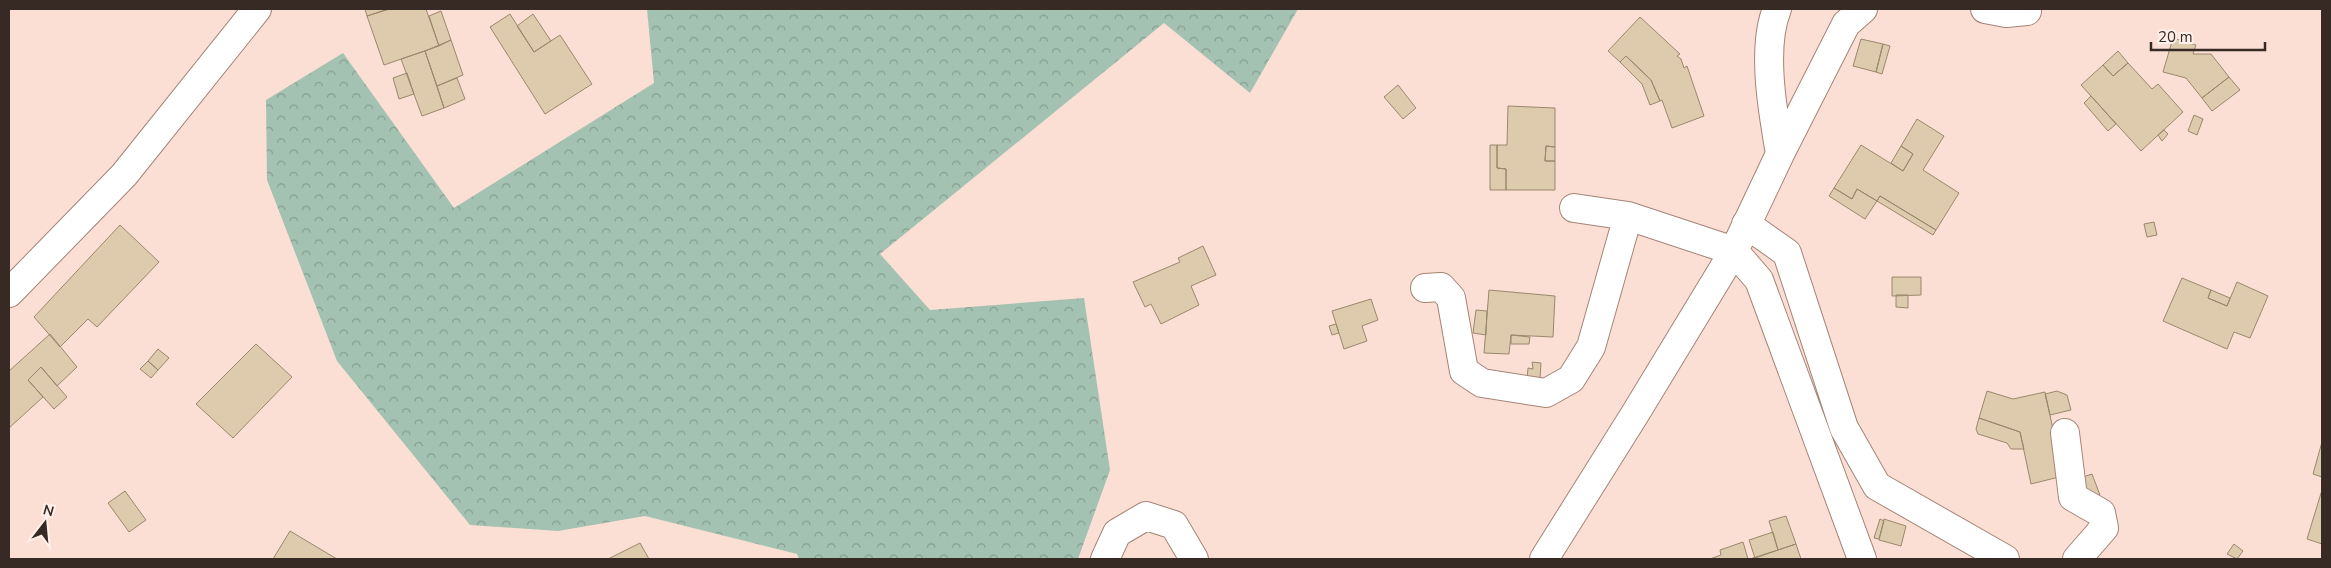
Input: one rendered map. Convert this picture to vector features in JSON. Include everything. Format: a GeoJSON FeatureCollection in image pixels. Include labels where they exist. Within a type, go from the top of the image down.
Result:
{"type":"FeatureCollection","features":[{"type":"Feature","properties":{"kind":"lane"},"geometry":{"type":"LineString","coordinates":[[9,293],[124,175],[257,9]]}},
{"type":"Feature","properties":{"kind":"lane"},"geometry":{"type":"LineString","coordinates":[[1777,9],[1768,59],[1772,111],[1780,154]]}},
{"type":"Feature","properties":{"kind":"lane"},"geometry":{"type":"LineString","coordinates":[[1544,559],[1636,414],[1734,251],[1780,154],[1846,24],[1863,9]]}},
{"type":"Feature","properties":{"kind":"lane"},"geometry":{"type":"LineString","coordinates":[[1985,9],[2006,13],[2027,12],[2027,9]]}},
{"type":"Feature","properties":{"kind":"lane"},"geometry":{"type":"LineString","coordinates":[[1574,208],[1628,216],[1734,251],[1759,280],[1862,559]]}},
{"type":"Feature","properties":{"kind":"lane"},"geometry":{"type":"LineString","coordinates":[[1425,288],[1441,287],[1452,298],[1464,371],[1482,384],[1546,393],[1571,379],[1590,347],[1628,216]]}},
{"type":"Feature","properties":{"kind":"lane"},"geometry":{"type":"LineString","coordinates":[[1746,224],[1787,253],[1844,428],[1877,486],[2005,559]]}},
{"type":"Feature","properties":{"kind":"lane"},"geometry":{"type":"LineString","coordinates":[[2065,433],[2073,497],[2101,514],[2104,528],[2077,559]]}},
{"type":"Feature","properties":{"kind":"lane"},"geometry":{"type":"LineString","coordinates":[[1106,559],[1117,532],[1146,516],[1174,524],[1194,559]]}},
{"type":"Feature","properties":{"kind":"green space"},"geometry":{"type":"Polygon","coordinates":[[[647,9],[1298,9],[1250,93],[1164,23],[880,254],[930,310],[1084,298],[1110,470],[1078,559],[799,559],[797,554],[645,516],[558,531],[470,525],[337,361],[267,180],[266,100],[343,53],[454,208],[654,83],[647,9]]]}},
{"type":"Feature","properties":{"kind":"building"},"geometry":{"type":"Polygon","coordinates":[[[365,9],[389,9],[367,16],[365,9]]]}},
{"type":"Feature","properties":{"kind":"building"},"geometry":{"type":"Polygon","coordinates":[[[389,9],[426,9],[439,46],[384,65],[367,16],[389,9]]]}},
{"type":"Feature","properties":{"kind":"building"},"geometry":{"type":"Polygon","coordinates":[[[441,11],[451,40],[439,46],[429,16],[441,11]]]}},
{"type":"Feature","properties":{"kind":"building"},"geometry":{"type":"Polygon","coordinates":[[[510,14],[534,52],[560,35],[592,84],[545,114],[490,27],[510,14]]]}},
{"type":"Feature","properties":{"kind":"building"},"geometry":{"type":"Polygon","coordinates":[[[533,14],[551,41],[534,52],[517,26],[533,14]]]}},
{"type":"Feature","properties":{"kind":"building"},"geometry":{"type":"Polygon","coordinates":[[[1640,17],[1680,54],[1677,56],[1681,59],[1684,68],[1687,66],[1704,116],[1672,128],[1662,100],[1660,101],[1651,80],[1626,56],[1620,62],[1608,51],[1640,17]]]}},
{"type":"Feature","properties":{"kind":"building"},"geometry":{"type":"Polygon","coordinates":[[[2173,38],[2196,45],[2193,54],[2211,54],[2229,77],[2202,98],[2186,78],[2163,72],[2173,38]]]}},
{"type":"Feature","properties":{"kind":"building"},"geometry":{"type":"Polygon","coordinates":[[[1861,39],[1883,44],[1876,72],[1853,66],[1861,39]]]}},
{"type":"Feature","properties":{"kind":"building"},"geometry":{"type":"Polygon","coordinates":[[[451,40],[463,75],[437,86],[425,51],[451,40]]]}},
{"type":"Feature","properties":{"kind":"building"},"geometry":{"type":"Polygon","coordinates":[[[1883,44],[1890,46],[1882,74],[1876,72],[1883,44]]]}},
{"type":"Feature","properties":{"kind":"building"},"geometry":{"type":"Polygon","coordinates":[[[425,51],[444,108],[422,116],[401,59],[425,51]]]}},
{"type":"Feature","properties":{"kind":"building"},"geometry":{"type":"Polygon","coordinates":[[[2118,51],[2128,63],[2113,76],[2103,65],[2118,51]]]}},
{"type":"Feature","properties":{"kind":"building"},"geometry":{"type":"Polygon","coordinates":[[[1626,56],[1651,80],[1660,101],[1650,105],[1642,84],[1620,62],[1626,56]]]}},
{"type":"Feature","properties":{"kind":"building"},"geometry":{"type":"Polygon","coordinates":[[[2128,63],[2152,89],[2158,84],[2183,112],[2141,151],[2081,85],[2103,65],[2113,76],[2128,63]]]}},
{"type":"Feature","properties":{"kind":"building"},"geometry":{"type":"Polygon","coordinates":[[[407,73],[414,94],[399,99],[393,78],[407,73]]]}},
{"type":"Feature","properties":{"kind":"building"},"geometry":{"type":"Polygon","coordinates":[[[2229,77],[2240,90],[2212,111],[2202,98],[2229,77]]]}},
{"type":"Feature","properties":{"kind":"building"},"geometry":{"type":"Polygon","coordinates":[[[457,78],[465,99],[444,108],[437,86],[457,78]]]}},
{"type":"Feature","properties":{"kind":"building"},"geometry":{"type":"Polygon","coordinates":[[[1398,85],[1416,108],[1403,119],[1384,97],[1398,85]]]}},
{"type":"Feature","properties":{"kind":"building"},"geometry":{"type":"Polygon","coordinates":[[[2091,96],[2116,124],[2108,131],[2084,103],[2091,96]]]}},
{"type":"Feature","properties":{"kind":"building"},"geometry":{"type":"Polygon","coordinates":[[[1508,106],[1555,108],[1555,147],[1546,146],[1545,161],[1555,161],[1555,190],[1506,190],[1506,169],[1497,168],[1497,145],[1507,145],[1508,106]]]}},
{"type":"Feature","properties":{"kind":"building"},"geometry":{"type":"Polygon","coordinates":[[[2194,115],[2203,119],[2197,135],[2188,131],[2194,115]]]}},
{"type":"Feature","properties":{"kind":"building"},"geometry":{"type":"Polygon","coordinates":[[[1917,119],[1944,136],[1923,170],[1959,193],[1936,230],[1880,196],[1877,201],[1857,189],[1852,199],[1834,188],[1861,145],[1903,171],[1913,154],[1901,146],[1917,119]]]}},
{"type":"Feature","properties":{"kind":"building"},"geometry":{"type":"Polygon","coordinates":[[[2164,130],[2168,134],[2162,141],[2158,135],[2164,130]]]}},
{"type":"Feature","properties":{"kind":"building"},"geometry":{"type":"Polygon","coordinates":[[[1490,145],[1497,145],[1497,168],[1506,169],[1506,190],[1490,190],[1490,145]]]}},
{"type":"Feature","properties":{"kind":"building"},"geometry":{"type":"Polygon","coordinates":[[[1546,146],[1555,147],[1555,161],[1545,161],[1546,146]]]}},
{"type":"Feature","properties":{"kind":"building"},"geometry":{"type":"Polygon","coordinates":[[[1901,146],[1913,154],[1903,171],[1891,163],[1901,146]]]}},
{"type":"Feature","properties":{"kind":"building"},"geometry":{"type":"Polygon","coordinates":[[[1834,188],[1852,199],[1857,189],[1877,201],[1865,219],[1829,196],[1834,188]]]}},
{"type":"Feature","properties":{"kind":"building"},"geometry":{"type":"Polygon","coordinates":[[[1880,196],[1936,230],[1933,235],[1877,201],[1880,196]]]}},
{"type":"Feature","properties":{"kind":"building"},"geometry":{"type":"Polygon","coordinates":[[[2154,222],[2157,235],[2147,237],[2144,224],[2154,222]]]}},
{"type":"Feature","properties":{"kind":"building"},"geometry":{"type":"Polygon","coordinates":[[[120,225],[159,262],[97,327],[88,319],[60,347],[34,317],[120,225]]]}},
{"type":"Feature","properties":{"kind":"building"},"geometry":{"type":"Polygon","coordinates":[[[1203,246],[1216,275],[1191,286],[1199,305],[1161,324],[1151,304],[1145,307],[1133,282],[1180,262],[1178,258],[1203,246]]]}},
{"type":"Feature","properties":{"kind":"building"},"geometry":{"type":"Polygon","coordinates":[[[1892,277],[1921,277],[1921,295],[1892,296],[1892,277]]]}},
{"type":"Feature","properties":{"kind":"building"},"geometry":{"type":"Polygon","coordinates":[[[2182,278],[2211,290],[2208,298],[2227,306],[2237,282],[2268,296],[2250,338],[2234,332],[2227,349],[2163,321],[2182,278]]]}},
{"type":"Feature","properties":{"kind":"building"},"geometry":{"type":"Polygon","coordinates":[[[1489,290],[1555,296],[1553,337],[1511,335],[1509,354],[1484,353],[1489,290]]]}},
{"type":"Feature","properties":{"kind":"building"},"geometry":{"type":"Polygon","coordinates":[[[2211,290],[2230,298],[2227,306],[2208,298],[2211,290]]]}},
{"type":"Feature","properties":{"kind":"building"},"geometry":{"type":"Polygon","coordinates":[[[1896,295],[1908,295],[1908,308],[1896,307],[1896,295]]]}},
{"type":"Feature","properties":{"kind":"building"},"geometry":{"type":"Polygon","coordinates":[[[1371,299],[1378,320],[1362,326],[1367,341],[1344,349],[1332,311],[1371,299]]]}},
{"type":"Feature","properties":{"kind":"building"},"geometry":{"type":"Polygon","coordinates":[[[1476,310],[1487,311],[1486,335],[1473,333],[1476,310]]]}},
{"type":"Feature","properties":{"kind":"building"},"geometry":{"type":"Polygon","coordinates":[[[1336,324],[1339,333],[1332,335],[1329,326],[1336,324]]]}},
{"type":"Feature","properties":{"kind":"building"},"geometry":{"type":"Polygon","coordinates":[[[50,334],[77,367],[57,386],[41,367],[28,380],[43,397],[9,428],[9,371],[50,334]]]}},
{"type":"Feature","properties":{"kind":"building"},"geometry":{"type":"Polygon","coordinates":[[[1511,335],[1530,337],[1529,344],[1511,344],[1511,335]]]}},
{"type":"Feature","properties":{"kind":"building"},"geometry":{"type":"Polygon","coordinates":[[[256,344],[292,377],[233,438],[196,404],[256,344]]]}},
{"type":"Feature","properties":{"kind":"building"},"geometry":{"type":"Polygon","coordinates":[[[158,349],[169,358],[158,370],[148,361],[158,349]]]}},
{"type":"Feature","properties":{"kind":"building"},"geometry":{"type":"Polygon","coordinates":[[[148,361],[158,370],[151,378],[140,369],[148,361]]]}},
{"type":"Feature","properties":{"kind":"building"},"geometry":{"type":"Polygon","coordinates":[[[1532,362],[1541,363],[1540,378],[1527,379],[1528,368],[1533,369],[1532,362]]]}},
{"type":"Feature","properties":{"kind":"building"},"geometry":{"type":"Polygon","coordinates":[[[41,367],[67,397],[54,409],[28,380],[41,367]]]}},
{"type":"Feature","properties":{"kind":"building"},"geometry":{"type":"Polygon","coordinates":[[[1987,391],[2013,399],[2045,392],[2063,476],[2031,484],[2020,432],[1979,418],[1987,391]]]}},
{"type":"Feature","properties":{"kind":"building"},"geometry":{"type":"Polygon","coordinates":[[[2057,391],[2067,395],[2071,410],[2050,415],[2045,394],[2057,391]]]}},
{"type":"Feature","properties":{"kind":"building"},"geometry":{"type":"Polygon","coordinates":[[[1979,418],[2020,432],[2024,449],[2011,449],[2007,443],[1978,434],[1976,429],[1979,418]]]}},
{"type":"Feature","properties":{"kind":"building"},"geometry":{"type":"Polygon","coordinates":[[[2322,442],[2322,477],[2313,474],[2322,442]]]}},
{"type":"Feature","properties":{"kind":"building"},"geometry":{"type":"Polygon","coordinates":[[[2092,474],[2100,495],[2087,499],[2080,478],[2092,474]]]}},
{"type":"Feature","properties":{"kind":"building"},"geometry":{"type":"Polygon","coordinates":[[[2322,490],[2322,544],[2307,539],[2322,490]]]}},
{"type":"Feature","properties":{"kind":"building"},"geometry":{"type":"Polygon","coordinates":[[[125,491],[146,520],[129,532],[108,503],[125,491]]]}},
{"type":"Feature","properties":{"kind":"building"},"geometry":{"type":"Polygon","coordinates":[[[1786,516],[1796,544],[1778,550],[1769,521],[1786,516]]]}},
{"type":"Feature","properties":{"kind":"building"},"geometry":{"type":"Polygon","coordinates":[[[1880,519],[1884,521],[1879,539],[1874,538],[1880,519]]]}},
{"type":"Feature","properties":{"kind":"building"},"geometry":{"type":"Polygon","coordinates":[[[1884,519],[1906,526],[1901,546],[1879,540],[1884,519]]]}},
{"type":"Feature","properties":{"kind":"building"},"geometry":{"type":"Polygon","coordinates":[[[290,531],[337,559],[273,559],[290,531]]]}},
{"type":"Feature","properties":{"kind":"building"},"geometry":{"type":"Polygon","coordinates":[[[1773,532],[1778,550],[1755,558],[1749,540],[1773,532]]]}},
{"type":"Feature","properties":{"kind":"building"},"geometry":{"type":"Polygon","coordinates":[[[1743,542],[1748,559],[1710,559],[1721,555],[1720,550],[1743,542]]]}},
{"type":"Feature","properties":{"kind":"building"},"geometry":{"type":"Polygon","coordinates":[[[640,543],[649,559],[608,559],[640,543]]]}},
{"type":"Feature","properties":{"kind":"building"},"geometry":{"type":"Polygon","coordinates":[[[1796,544],[1801,559],[1750,559],[1778,550],[1796,544]]]}},
{"type":"Feature","properties":{"kind":"building"},"geometry":{"type":"Polygon","coordinates":[[[2234,544],[2243,551],[2237,559],[2227,554],[2234,544]]]}}]}
